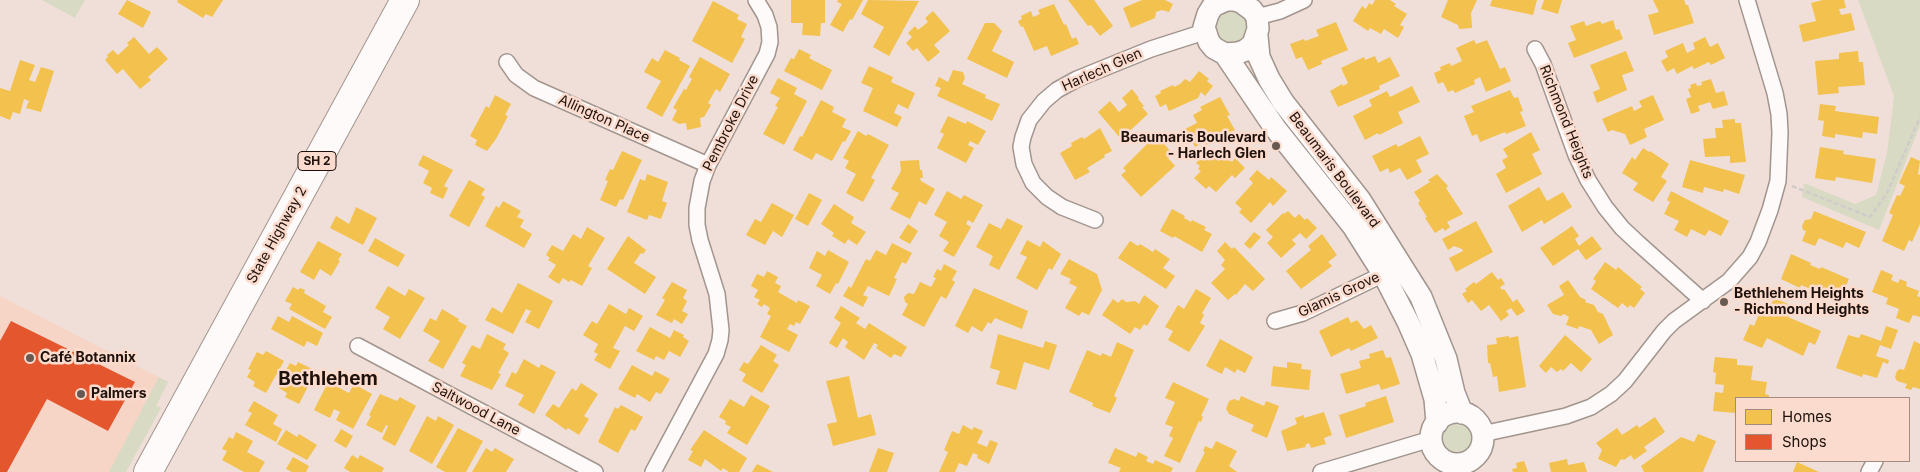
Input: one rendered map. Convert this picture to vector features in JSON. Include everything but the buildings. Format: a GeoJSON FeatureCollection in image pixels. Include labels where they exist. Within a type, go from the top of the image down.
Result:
{"type":"FeatureCollection","features":[{"type":"Feature","properties":{"kind":"highway","name":"State Highway 2"},"geometry":{"type":"LineString","coordinates":[[149,471],[405,0]]}},
{"type":"Feature","properties":{"kind":"street","name":"Pembroke Drive"},"geometry":{"type":"LineString","coordinates":[[653,472],[716,354],[720,340],[721,330],[717,294],[697,225],[699,195],[708,165],[767,54],[770,42],[769,27],[765,15],[756,0]]}},
{"type":"Feature","properties":{"kind":"street"},"geometry":{"type":"LineString","coordinates":[[1237,0],[1252,10],[1257,27],[1253,44],[1246,50],[1225,54],[1214,48],[1209,42],[1204,32],[1205,20],[1209,5],[1237,0]]}},
{"type":"Feature","properties":{"kind":"street"},"geometry":{"type":"LineString","coordinates":[[1257,27],[1280,10],[1304,0]]}},
{"type":"Feature","properties":{"kind":"street"},"geometry":{"type":"LineString","coordinates":[[1482,434],[1566,416],[1591,407],[1611,394],[1625,381],[1664,331],[1729,281],[1740,271],[1750,257],[1770,210],[1778,180],[1780,134],[1779,114],[1747,0]]}},
{"type":"Feature","properties":{"kind":"street","name":"Beaumaris Boulevard"},"geometry":{"type":"LineString","coordinates":[[1257,27],[1259,57],[1269,79],[1283,102],[1360,200],[1393,270],[1408,322],[1422,354],[1435,399],[1434,431]]}},
{"type":"Feature","properties":{"kind":"street","name":"Harlech Glen"},"geometry":{"type":"LineString","coordinates":[[1095,220],[1062,207],[1047,197],[1033,183],[1024,164],[1021,147],[1029,120],[1044,100],[1077,79],[1151,49],[1204,32]]}},
{"type":"Feature","properties":{"kind":"street","name":"Richmond Heights"},"geometry":{"type":"LineString","coordinates":[[1535,49],[1544,64],[1576,155],[1588,180],[1605,207],[1627,233],[1703,301]]}},
{"type":"Feature","properties":{"kind":"street","name":"Beaumaris Boulevard"},"geometry":{"type":"LineString","coordinates":[[1225,54],[1275,128],[1353,226],[1393,270],[1421,297],[1446,359],[1454,393],[1462,413]]}},
{"type":"Feature","properties":{"kind":"street","name":"Allington Place"},"geometry":{"type":"LineString","coordinates":[[507,62],[516,75],[534,88],[708,165]]}},
{"type":"Feature","properties":{"kind":"street","name":"Glamis Grove"},"geometry":{"type":"LineString","coordinates":[[1275,321],[1303,313],[1393,270]]}},
{"type":"Feature","properties":{"kind":"street","name":"Saltwood Lane"},"geometry":{"type":"LineString","coordinates":[[358,346],[595,472]]}},
{"type":"Feature","properties":{"kind":"street"},"geometry":{"type":"LineString","coordinates":[[1321,472],[1434,431],[1446,415],[1462,413],[1475,420],[1482,434],[1481,447],[1474,465],[1466,463],[1450,467],[1435,451],[1434,431]]}},
{"type":"Feature","properties":{"kind":"path"},"geometry":{"type":"LineString","coordinates":[[1778,180],[1870,217],[1887,193],[1920,117]]}},
{"type":"Feature","properties":{"kind":"shaded area","name":"Palmers"},"geometry":{"type":"Polygon","coordinates":[[[0,296],[168,382],[121,472],[0,472],[0,296]]]}},
{"type":"Feature","properties":{"kind":"green space"},"geometry":{"type":"Polygon","coordinates":[[[42,0],[85,0],[75,18],[42,0]]]}},
{"type":"Feature","properties":{"kind":"green space"},"geometry":{"type":"Polygon","coordinates":[[[1858,0],[1920,0],[1920,125],[1879,230],[1802,197],[1804,183],[1855,204],[1876,195],[1887,153],[1894,96],[1858,0]]]}},
{"type":"Feature","properties":{"kind":"green space"},"geometry":{"type":"Polygon","coordinates":[[[1231,10],[1243,15],[1248,27],[1243,39],[1231,44],[1219,39],[1214,27],[1219,15],[1231,10]]]}},
{"type":"Feature","properties":{"kind":"green space"},"geometry":{"type":"Polygon","coordinates":[[[159,377],[168,382],[156,406],[161,408],[126,472],[109,472],[159,377]]]}},
{"type":"Feature","properties":{"kind":"green space"},"geometry":{"type":"Polygon","coordinates":[[[1457,422],[1463,423],[1468,427],[1472,432],[1472,444],[1468,449],[1463,453],[1457,454],[1451,453],[1446,449],[1442,444],[1441,438],[1442,432],[1446,427],[1451,423],[1457,422]]]}},
{"type":"Feature","properties":{"kind":"place","name":"Beaumaris Boulevard - Harlech Glen"},"geometry":{"type":"Point","coordinates":[1276,146]}},
{"type":"Feature","properties":{"kind":"place","name":"Bethlehem Heights - Richmond Heights"},"geometry":{"type":"Point","coordinates":[1724,302]}},
{"type":"Feature","properties":{"kind":"place","name":"Café Botannix"},"geometry":{"type":"Point","coordinates":[30,358]}},
{"type":"Feature","properties":{"kind":"place","name":"Palmers"},"geometry":{"type":"Point","coordinates":[81,394]}},
{"type":"Feature","properties":{"kind":"district","name":"Bethlehem"},"geometry":{"type":"Point","coordinates":[328,379]}}]}
